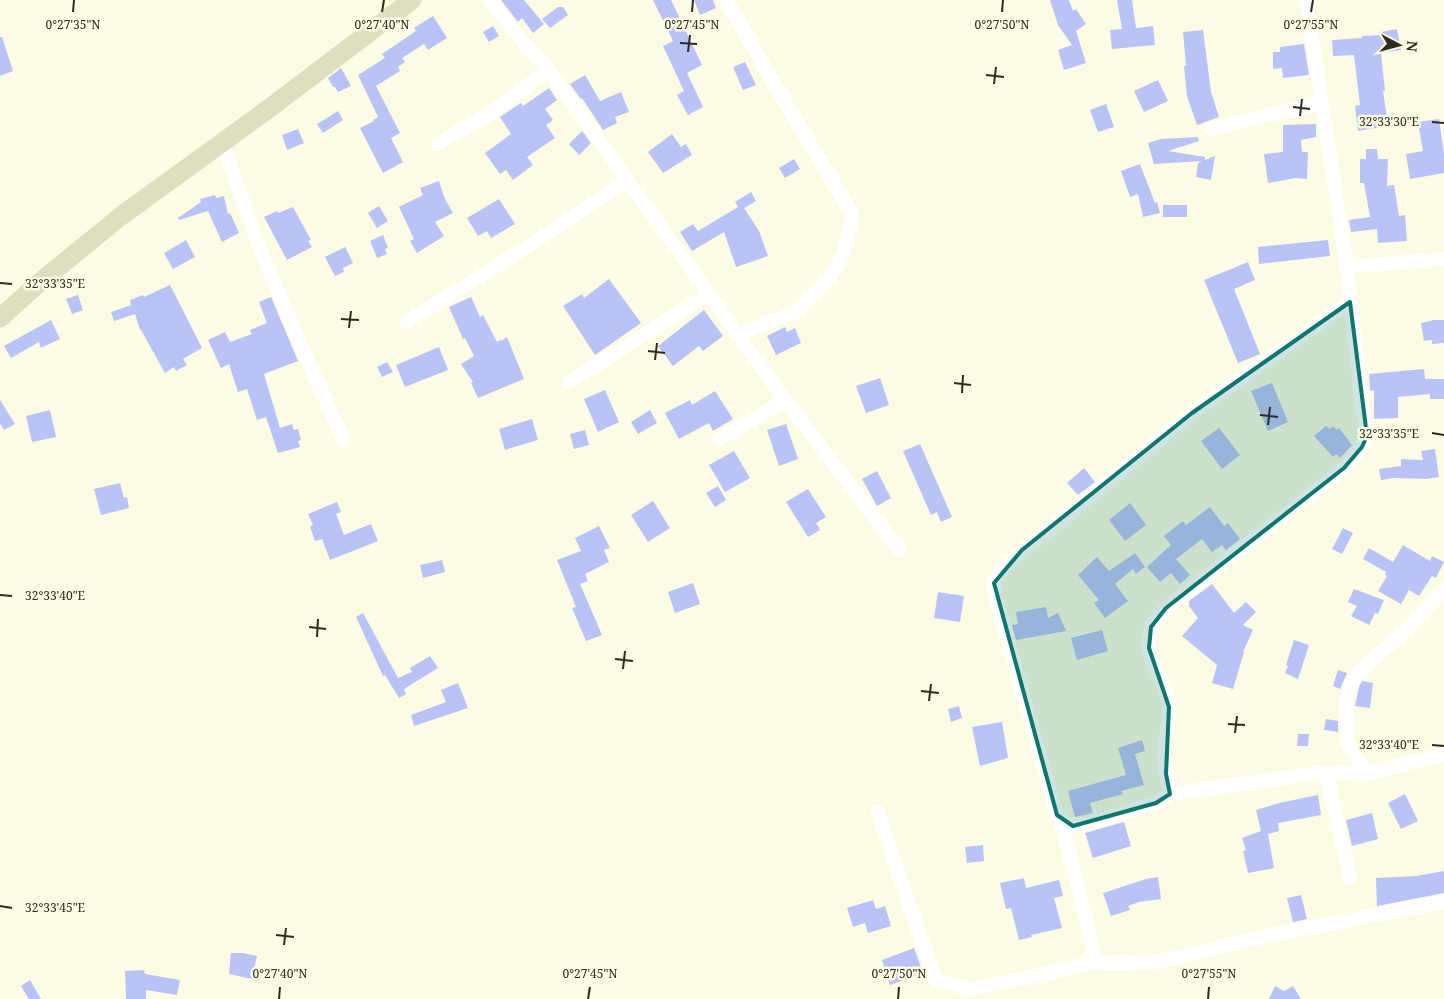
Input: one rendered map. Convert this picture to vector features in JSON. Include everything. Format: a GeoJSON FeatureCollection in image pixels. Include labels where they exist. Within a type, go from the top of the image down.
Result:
{"type":"FeatureCollection","features":[{"type":"Feature","properties":{"kind":"street"},"geometry":{"type":"LineString","coordinates":[[0,318],[40,282],[121,216],[222,143],[412,0]]}},
{"type":"Feature","properties":{"kind":"street"},"geometry":{"type":"LineString","coordinates":[[490,0],[520,38],[549,70],[785,400],[899,549]]}},
{"type":"Feature","properties":{"kind":"street"},"geometry":{"type":"LineString","coordinates":[[726,0],[853,215],[844,252],[830,278],[796,312],[739,334]]}},
{"type":"Feature","properties":{"kind":"street"},"geometry":{"type":"LineString","coordinates":[[1170,794],[1164,753],[1169,707],[1164,687],[1149,648],[1148,639],[1151,627],[1156,618],[1166,608],[1344,468],[1362,448],[1367,436],[1350,302],[1348,267],[1306,0]]}},
{"type":"Feature","properties":{"kind":"street"},"geometry":{"type":"LineString","coordinates":[[438,143],[490,114],[549,70]]}},
{"type":"Feature","properties":{"kind":"street"},"geometry":{"type":"LineString","coordinates":[[1211,130],[1310,106],[1322,100]]}},
{"type":"Feature","properties":{"kind":"street"},"geometry":{"type":"LineString","coordinates":[[222,143],[260,251],[344,440]]}},
{"type":"Feature","properties":{"kind":"street"},"geometry":{"type":"LineString","coordinates":[[407,322],[541,238],[628,180]]}},
{"type":"Feature","properties":{"kind":"street"},"geometry":{"type":"LineString","coordinates":[[1348,267],[1444,259]]}},
{"type":"Feature","properties":{"kind":"street"},"geometry":{"type":"LineString","coordinates":[[568,382],[685,310],[709,293]]}},
{"type":"Feature","properties":{"kind":"street"},"geometry":{"type":"LineString","coordinates":[[1350,302],[1192,413],[1022,550],[1000,572],[994,583],[995,597],[1057,815],[1065,823],[1072,826],[1090,823],[1156,803],[1170,794],[1326,772],[1367,774],[1444,755]]}},
{"type":"Feature","properties":{"kind":"street"},"geometry":{"type":"LineString","coordinates":[[720,439],[785,400]]}},
{"type":"Feature","properties":{"kind":"street"},"geometry":{"type":"LineString","coordinates":[[1367,774],[1347,742],[1348,720],[1346,701],[1351,684],[1357,673],[1402,634],[1444,590]]}},
{"type":"Feature","properties":{"kind":"street"},"geometry":{"type":"LineString","coordinates":[[1326,772],[1350,877]]}},
{"type":"Feature","properties":{"kind":"street"},"geometry":{"type":"LineString","coordinates":[[878,812],[935,980],[969,989],[1086,964],[1156,962],[1275,934],[1444,902]]}},
{"type":"Feature","properties":{"kind":"street"},"geometry":{"type":"LineString","coordinates":[[1060,818],[1094,953],[1086,964]]}},
{"type":"Feature","properties":{"kind":"highlighted area"},"geometry":{"type":"Polygon","coordinates":[[[1350,302],[1367,436],[1362,447],[1344,468],[1166,608],[1151,627],[1149,648],[1169,707],[1166,774],[1170,794],[1156,803],[1073,826],[1057,815],[994,583],[1022,550],[1192,413],[1350,302]]]}},
{"type":"Feature","properties":{"kind":"building"},"geometry":{"type":"Polygon","coordinates":[[[501,0],[524,0],[544,24],[533,33],[522,18],[518,22],[501,0]]]}},
{"type":"Feature","properties":{"kind":"building"},"geometry":{"type":"Polygon","coordinates":[[[653,0],[671,0],[702,65],[687,73],[703,107],[688,115],[677,95],[684,91],[663,46],[673,41],[653,0]]]}},
{"type":"Feature","properties":{"kind":"building"},"geometry":{"type":"Polygon","coordinates":[[[694,0],[713,0],[716,8],[700,15],[694,0]]]}},
{"type":"Feature","properties":{"kind":"building"},"geometry":{"type":"Polygon","coordinates":[[[1050,0],[1069,0],[1073,11],[1076,9],[1086,24],[1076,31],[1086,63],[1064,70],[1058,50],[1072,45],[1058,25],[1050,0]]]}},
{"type":"Feature","properties":{"kind":"building"},"geometry":{"type":"Polygon","coordinates":[[[1117,0],[1132,0],[1136,28],[1153,26],[1155,45],[1112,49],[1110,30],[1122,29],[1117,0]]]}},
{"type":"Feature","properties":{"kind":"building"},"geometry":{"type":"Polygon","coordinates":[[[558,7],[563,7],[568,15],[550,28],[542,19],[558,7]]]}},
{"type":"Feature","properties":{"kind":"building"},"geometry":{"type":"Polygon","coordinates":[[[433,16],[447,38],[428,50],[424,44],[402,58],[405,62],[398,67],[400,71],[376,86],[400,133],[391,138],[403,162],[383,173],[360,128],[378,117],[358,75],[385,58],[382,54],[416,31],[414,28],[433,16]]]}},
{"type":"Feature","properties":{"kind":"building"},"geometry":{"type":"Polygon","coordinates":[[[493,26],[499,36],[489,42],[483,32],[493,26]]]}},
{"type":"Feature","properties":{"kind":"building"},"geometry":{"type":"Polygon","coordinates":[[[1397,29],[1401,50],[1381,53],[1385,91],[1383,91],[1388,126],[1358,131],[1355,106],[1360,105],[1354,55],[1333,56],[1332,40],[1382,35],[1381,32],[1397,29]]]}},
{"type":"Feature","properties":{"kind":"building"},"geometry":{"type":"Polygon","coordinates":[[[1203,30],[1211,92],[1219,117],[1197,125],[1187,96],[1183,32],[1203,30]]]}},
{"type":"Feature","properties":{"kind":"building"},"geometry":{"type":"Polygon","coordinates":[[[0,37],[2,37],[13,71],[0,76],[0,37]]]}},
{"type":"Feature","properties":{"kind":"building"},"geometry":{"type":"Polygon","coordinates":[[[1304,44],[1309,75],[1283,78],[1282,68],[1273,69],[1273,52],[1280,52],[1280,47],[1304,44]]]}},
{"type":"Feature","properties":{"kind":"building"},"geometry":{"type":"Polygon","coordinates":[[[745,62],[756,85],[743,90],[733,67],[745,62]]]}},
{"type":"Feature","properties":{"kind":"building"},"geometry":{"type":"Polygon","coordinates":[[[341,68],[351,86],[338,92],[328,78],[341,68]]]}},
{"type":"Feature","properties":{"kind":"building"},"geometry":{"type":"Polygon","coordinates":[[[585,75],[600,101],[621,92],[629,112],[615,117],[617,123],[603,130],[582,98],[570,84],[585,75]]]}},
{"type":"Feature","properties":{"kind":"building"},"geometry":{"type":"Polygon","coordinates":[[[1158,80],[1168,101],[1144,112],[1134,91],[1158,80]]]}},
{"type":"Feature","properties":{"kind":"building"},"geometry":{"type":"Polygon","coordinates":[[[549,88],[557,100],[545,109],[553,120],[546,125],[555,138],[527,157],[533,165],[513,180],[506,170],[500,174],[485,153],[511,134],[500,117],[521,103],[523,106],[549,88]]]}},
{"type":"Feature","properties":{"kind":"building"},"geometry":{"type":"Polygon","coordinates":[[[1106,104],[1114,127],[1098,132],[1090,110],[1106,104]]]}},
{"type":"Feature","properties":{"kind":"building"},"geometry":{"type":"Polygon","coordinates":[[[338,111],[343,120],[323,133],[317,124],[338,111]]]}},
{"type":"Feature","properties":{"kind":"building"},"geometry":{"type":"Polygon","coordinates":[[[1439,119],[1444,154],[1444,173],[1410,179],[1406,154],[1423,151],[1418,122],[1439,119]]]}},
{"type":"Feature","properties":{"kind":"building"},"geometry":{"type":"Polygon","coordinates":[[[1316,124],[1316,137],[1301,140],[1302,152],[1308,152],[1307,179],[1296,178],[1268,183],[1264,154],[1283,152],[1283,125],[1316,124]]]}},
{"type":"Feature","properties":{"kind":"building"},"geometry":{"type":"Polygon","coordinates":[[[298,129],[304,143],[287,150],[282,135],[298,129]]]}},
{"type":"Feature","properties":{"kind":"building"},"geometry":{"type":"Polygon","coordinates":[[[582,131],[591,143],[579,155],[569,144],[582,131]]]}},
{"type":"Feature","properties":{"kind":"building"},"geometry":{"type":"Polygon","coordinates":[[[672,134],[681,147],[686,144],[692,155],[663,173],[648,152],[672,134]]]}},
{"type":"Feature","properties":{"kind":"building"},"geometry":{"type":"Polygon","coordinates":[[[1198,137],[1199,141],[1168,151],[1205,157],[1205,160],[1215,156],[1211,180],[1196,177],[1198,163],[1202,161],[1154,164],[1148,143],[1161,139],[1198,137]]]}},
{"type":"Feature","properties":{"kind":"building"},"geometry":{"type":"Polygon","coordinates":[[[1366,149],[1377,149],[1378,159],[1388,159],[1387,186],[1394,185],[1399,216],[1405,215],[1407,241],[1378,243],[1377,229],[1351,232],[1349,220],[1370,217],[1364,183],[1360,183],[1360,159],[1366,159],[1366,149]]]}},
{"type":"Feature","properties":{"kind":"building"},"geometry":{"type":"Polygon","coordinates":[[[794,159],[800,169],[785,178],[779,168],[794,159]]]}},
{"type":"Feature","properties":{"kind":"building"},"geometry":{"type":"Polygon","coordinates":[[[1140,164],[1160,213],[1143,217],[1138,194],[1130,197],[1121,171],[1140,164]]]}},
{"type":"Feature","properties":{"kind":"building"},"geometry":{"type":"Polygon","coordinates":[[[439,181],[444,197],[453,213],[435,222],[444,236],[417,253],[410,241],[414,239],[399,207],[423,195],[420,188],[439,181]]]}},
{"type":"Feature","properties":{"kind":"building"},"geometry":{"type":"Polygon","coordinates":[[[751,192],[756,201],[744,208],[759,231],[768,256],[736,267],[724,232],[692,251],[680,232],[693,224],[698,231],[738,207],[735,202],[751,192]]]}},
{"type":"Feature","properties":{"kind":"building"},"geometry":{"type":"Polygon","coordinates":[[[215,195],[216,198],[224,196],[228,214],[230,213],[239,233],[222,242],[208,211],[179,220],[178,218],[201,202],[200,199],[215,195]]]}},
{"type":"Feature","properties":{"kind":"building"},"geometry":{"type":"Polygon","coordinates":[[[499,199],[515,224],[491,238],[487,231],[478,236],[467,218],[499,199]]]}},
{"type":"Feature","properties":{"kind":"building"},"geometry":{"type":"Polygon","coordinates":[[[1163,205],[1187,205],[1187,217],[1163,217],[1163,205]]]}},
{"type":"Feature","properties":{"kind":"building"},"geometry":{"type":"Polygon","coordinates":[[[379,206],[388,221],[377,228],[368,213],[379,206]]]}},
{"type":"Feature","properties":{"kind":"building"},"geometry":{"type":"Polygon","coordinates":[[[293,207],[311,240],[308,241],[312,247],[287,260],[264,217],[293,207]]]}},
{"type":"Feature","properties":{"kind":"building"},"geometry":{"type":"Polygon","coordinates":[[[383,235],[388,248],[385,249],[387,254],[377,258],[370,241],[383,235]]]}},
{"type":"Feature","properties":{"kind":"building"},"geometry":{"type":"Polygon","coordinates":[[[186,240],[195,257],[173,269],[164,253],[186,240]]]}},
{"type":"Feature","properties":{"kind":"building"},"geometry":{"type":"Polygon","coordinates":[[[1328,240],[1330,256],[1259,264],[1258,247],[1328,240]]]}},
{"type":"Feature","properties":{"kind":"building"},"geometry":{"type":"Polygon","coordinates":[[[345,247],[353,263],[343,268],[344,272],[335,276],[325,257],[345,247]]]}},
{"type":"Feature","properties":{"kind":"building"},"geometry":{"type":"Polygon","coordinates":[[[1248,262],[1255,280],[1234,289],[1260,354],[1238,363],[1204,280],[1248,262]]]}},
{"type":"Feature","properties":{"kind":"building"},"geometry":{"type":"Polygon","coordinates":[[[609,279],[641,323],[595,355],[563,306],[582,294],[584,298],[609,279]]]}},
{"type":"Feature","properties":{"kind":"building"},"geometry":{"type":"Polygon","coordinates":[[[170,285],[202,348],[183,359],[187,365],[176,371],[174,367],[165,373],[140,330],[135,314],[114,321],[111,312],[131,305],[130,300],[143,295],[144,297],[170,285]]]}},
{"type":"Feature","properties":{"kind":"building"},"geometry":{"type":"Polygon","coordinates":[[[78,295],[83,310],[72,314],[66,299],[78,295]]]}},
{"type":"Feature","properties":{"kind":"building"},"geometry":{"type":"Polygon","coordinates":[[[271,297],[298,361],[264,374],[280,428],[292,424],[294,430],[298,429],[301,440],[298,441],[300,447],[278,453],[266,417],[257,420],[247,389],[238,392],[229,364],[221,368],[208,340],[225,332],[230,342],[252,334],[250,330],[267,323],[259,302],[271,297]]]}},
{"type":"Feature","properties":{"kind":"building"},"geometry":{"type":"Polygon","coordinates":[[[471,297],[480,317],[483,315],[497,342],[507,337],[524,379],[478,398],[471,383],[473,382],[461,364],[474,356],[465,338],[463,339],[449,307],[471,297]]]}},
{"type":"Feature","properties":{"kind":"building"},"geometry":{"type":"Polygon","coordinates":[[[704,310],[723,336],[703,351],[699,346],[673,366],[658,346],[704,310]]]}},
{"type":"Feature","properties":{"kind":"building"},"geometry":{"type":"Polygon","coordinates":[[[51,320],[60,339],[41,348],[39,342],[11,358],[4,346],[51,320]]]}},
{"type":"Feature","properties":{"kind":"building"},"geometry":{"type":"Polygon","coordinates":[[[1444,320],[1444,343],[1432,344],[1432,340],[1424,341],[1421,323],[1444,320]]]}},
{"type":"Feature","properties":{"kind":"building"},"geometry":{"type":"Polygon","coordinates":[[[785,327],[787,332],[795,328],[801,343],[776,355],[767,336],[785,327]]]}},
{"type":"Feature","properties":{"kind":"building"},"geometry":{"type":"Polygon","coordinates":[[[439,347],[448,370],[405,387],[396,365],[439,347]]]}},
{"type":"Feature","properties":{"kind":"building"},"geometry":{"type":"Polygon","coordinates":[[[387,362],[393,372],[382,377],[377,367],[387,362]]]}},
{"type":"Feature","properties":{"kind":"building"},"geometry":{"type":"Polygon","coordinates":[[[1424,369],[1425,379],[1444,379],[1444,399],[1430,399],[1430,394],[1398,397],[1398,418],[1374,419],[1374,390],[1370,391],[1369,374],[1424,369]]]}},
{"type":"Feature","properties":{"kind":"building"},"geometry":{"type":"Polygon","coordinates":[[[880,378],[889,405],[866,413],[856,386],[880,378]]]}},
{"type":"Feature","properties":{"kind":"building"},"geometry":{"type":"Polygon","coordinates":[[[1272,383],[1288,422],[1268,431],[1251,391],[1272,383]]]}},
{"type":"Feature","properties":{"kind":"building"},"geometry":{"type":"Polygon","coordinates":[[[605,390],[619,422],[598,432],[584,399],[605,390]]]}},
{"type":"Feature","properties":{"kind":"building"},"geometry":{"type":"Polygon","coordinates":[[[715,391],[733,419],[713,431],[709,423],[679,439],[665,413],[690,400],[692,405],[715,391]]]}},
{"type":"Feature","properties":{"kind":"building"},"geometry":{"type":"Polygon","coordinates":[[[0,400],[15,424],[4,430],[0,423],[0,400]]]}},
{"type":"Feature","properties":{"kind":"building"},"geometry":{"type":"Polygon","coordinates":[[[50,410],[56,437],[32,442],[26,416],[50,410]]]}},
{"type":"Feature","properties":{"kind":"building"},"geometry":{"type":"Polygon","coordinates":[[[650,410],[657,423],[638,434],[631,422],[650,410]]]}},
{"type":"Feature","properties":{"kind":"building"},"geometry":{"type":"Polygon","coordinates":[[[532,419],[538,440],[505,450],[499,429],[532,419]]]}},
{"type":"Feature","properties":{"kind":"building"},"geometry":{"type":"Polygon","coordinates":[[[786,424],[798,459],[779,466],[767,430],[786,424]]]}},
{"type":"Feature","properties":{"kind":"building"},"geometry":{"type":"Polygon","coordinates":[[[1326,426],[1330,429],[1333,426],[1337,430],[1339,428],[1352,445],[1340,458],[1336,454],[1333,457],[1314,436],[1326,426]]]}},
{"type":"Feature","properties":{"kind":"building"},"geometry":{"type":"Polygon","coordinates":[[[1219,428],[1240,455],[1222,469],[1201,441],[1219,428]]]}},
{"type":"Feature","properties":{"kind":"building"},"geometry":{"type":"Polygon","coordinates":[[[585,430],[589,445],[574,449],[570,434],[585,430]]]}},
{"type":"Feature","properties":{"kind":"building"},"geometry":{"type":"Polygon","coordinates":[[[920,444],[952,517],[941,522],[937,512],[931,515],[903,451],[920,444]]]}},
{"type":"Feature","properties":{"kind":"building"},"geometry":{"type":"Polygon","coordinates":[[[1435,449],[1439,477],[1381,480],[1379,469],[1401,466],[1401,459],[1423,460],[1421,451],[1435,449]]]}},
{"type":"Feature","properties":{"kind":"building"},"geometry":{"type":"Polygon","coordinates":[[[734,451],[750,478],[725,492],[709,465],[734,451]]]}},
{"type":"Feature","properties":{"kind":"building"},"geometry":{"type":"Polygon","coordinates":[[[1084,468],[1095,482],[1078,495],[1067,483],[1084,468]]]}},
{"type":"Feature","properties":{"kind":"building"},"geometry":{"type":"Polygon","coordinates":[[[877,471],[891,498],[877,506],[862,479],[877,471]]]}},
{"type":"Feature","properties":{"kind":"building"},"geometry":{"type":"Polygon","coordinates":[[[120,483],[124,498],[127,497],[129,508],[101,515],[94,489],[120,483]]]}},
{"type":"Feature","properties":{"kind":"building"},"geometry":{"type":"Polygon","coordinates":[[[718,486],[726,500],[715,507],[706,493],[718,486]]]}},
{"type":"Feature","properties":{"kind":"building"},"geometry":{"type":"Polygon","coordinates":[[[808,489],[826,517],[816,523],[820,530],[808,537],[786,502],[808,489]]]}},
{"type":"Feature","properties":{"kind":"building"},"geometry":{"type":"Polygon","coordinates":[[[653,501],[670,528],[648,542],[631,515],[653,501]]]}},
{"type":"Feature","properties":{"kind":"building"},"geometry":{"type":"Polygon","coordinates":[[[337,502],[341,512],[336,514],[344,535],[371,524],[378,541],[330,560],[322,539],[315,541],[310,527],[313,525],[308,514],[337,502]]]}},
{"type":"Feature","properties":{"kind":"building"},"geometry":{"type":"Polygon","coordinates":[[[1130,503],[1146,525],[1125,541],[1109,520],[1130,503]]]}},
{"type":"Feature","properties":{"kind":"building"},"geometry":{"type":"Polygon","coordinates":[[[1210,507],[1224,526],[1228,523],[1240,539],[1226,550],[1222,545],[1212,552],[1202,539],[1176,559],[1190,575],[1180,584],[1171,573],[1160,582],[1147,567],[1171,545],[1164,536],[1183,521],[1186,525],[1210,507]]]}},
{"type":"Feature","properties":{"kind":"building"},"geometry":{"type":"Polygon","coordinates":[[[599,526],[610,548],[604,550],[609,562],[585,574],[588,581],[580,584],[602,635],[586,641],[572,608],[576,607],[557,560],[581,551],[575,538],[599,526]]]}},
{"type":"Feature","properties":{"kind":"building"},"geometry":{"type":"Polygon","coordinates":[[[1343,528],[1353,533],[1342,554],[1332,549],[1343,528]]]}},
{"type":"Feature","properties":{"kind":"building"},"geometry":{"type":"Polygon","coordinates":[[[1403,545],[1430,561],[1432,556],[1444,562],[1436,578],[1432,576],[1419,596],[1409,590],[1401,604],[1378,591],[1387,576],[1385,575],[1386,572],[1363,559],[1369,548],[1393,562],[1403,545]]]}},
{"type":"Feature","properties":{"kind":"building"},"geometry":{"type":"Polygon","coordinates":[[[1135,553],[1145,567],[1136,574],[1133,569],[1115,584],[1128,601],[1105,618],[1094,603],[1099,600],[1078,575],[1097,557],[1109,571],[1135,553]]]}},
{"type":"Feature","properties":{"kind":"building"},"geometry":{"type":"Polygon","coordinates":[[[442,560],[445,572],[423,578],[420,565],[442,560]]]}},
{"type":"Feature","properties":{"kind":"building"},"geometry":{"type":"Polygon","coordinates":[[[693,583],[700,604],[675,613],[668,592],[693,583]]]}},
{"type":"Feature","properties":{"kind":"building"},"geometry":{"type":"Polygon","coordinates":[[[1212,584],[1234,613],[1246,602],[1256,612],[1243,625],[1253,630],[1243,652],[1233,689],[1212,683],[1217,665],[1182,636],[1198,618],[1189,606],[1189,601],[1212,584]]]}},
{"type":"Feature","properties":{"kind":"building"},"geometry":{"type":"Polygon","coordinates":[[[1354,589],[1384,600],[1378,614],[1375,613],[1369,625],[1351,616],[1357,606],[1348,602],[1354,589]]]}},
{"type":"Feature","properties":{"kind":"building"},"geometry":{"type":"Polygon","coordinates":[[[938,592],[964,596],[960,622],[934,618],[938,592]]]}},
{"type":"Feature","properties":{"kind":"building"},"geometry":{"type":"Polygon","coordinates":[[[1046,607],[1048,618],[1058,613],[1066,631],[1016,640],[1012,625],[1018,624],[1016,612],[1046,607]]]}},
{"type":"Feature","properties":{"kind":"building"},"geometry":{"type":"Polygon","coordinates":[[[363,613],[398,678],[412,672],[410,668],[430,656],[438,668],[404,689],[406,694],[399,698],[385,675],[383,676],[356,617],[363,613]]]}},
{"type":"Feature","properties":{"kind":"building"},"geometry":{"type":"Polygon","coordinates":[[[1102,630],[1108,651],[1077,660],[1071,638],[1102,630]]]}},
{"type":"Feature","properties":{"kind":"building"},"geometry":{"type":"Polygon","coordinates":[[[1294,640],[1309,645],[1298,679],[1285,673],[1294,640]]]}},
{"type":"Feature","properties":{"kind":"building"},"geometry":{"type":"Polygon","coordinates":[[[1338,670],[1347,673],[1340,689],[1333,686],[1338,670]]]}},
{"type":"Feature","properties":{"kind":"building"},"geometry":{"type":"Polygon","coordinates":[[[1362,681],[1373,683],[1370,708],[1355,706],[1362,681]]]}},
{"type":"Feature","properties":{"kind":"building"},"geometry":{"type":"Polygon","coordinates":[[[458,683],[468,708],[414,726],[411,715],[446,702],[441,690],[458,683]]]}},
{"type":"Feature","properties":{"kind":"building"},"geometry":{"type":"Polygon","coordinates":[[[959,706],[962,718],[951,722],[948,709],[959,706]]]}},
{"type":"Feature","properties":{"kind":"building"},"geometry":{"type":"Polygon","coordinates":[[[1326,719],[1338,721],[1338,732],[1324,730],[1326,719]]]}},
{"type":"Feature","properties":{"kind":"building"},"geometry":{"type":"Polygon","coordinates":[[[1002,722],[1008,758],[980,766],[972,727],[1002,722]]]}},
{"type":"Feature","properties":{"kind":"building"},"geometry":{"type":"Polygon","coordinates":[[[1298,734],[1309,734],[1308,746],[1297,746],[1298,734]]]}},
{"type":"Feature","properties":{"kind":"building"},"geometry":{"type":"Polygon","coordinates":[[[1142,740],[1145,751],[1135,754],[1144,785],[1121,791],[1123,794],[1090,803],[1093,813],[1075,817],[1068,791],[1126,775],[1118,748],[1142,740]]]}},
{"type":"Feature","properties":{"kind":"building"},"geometry":{"type":"Polygon","coordinates":[[[1405,794],[1418,821],[1401,829],[1388,803],[1405,794]]]}},
{"type":"Feature","properties":{"kind":"building"},"geometry":{"type":"Polygon","coordinates":[[[1318,795],[1321,815],[1278,823],[1279,831],[1268,834],[1274,868],[1248,873],[1243,851],[1246,850],[1242,838],[1261,831],[1256,810],[1318,795]]]}},
{"type":"Feature","properties":{"kind":"building"},"geometry":{"type":"Polygon","coordinates":[[[1372,813],[1378,839],[1352,846],[1346,820],[1372,813]]]}},
{"type":"Feature","properties":{"kind":"building"},"geometry":{"type":"Polygon","coordinates":[[[1124,822],[1131,846],[1093,858],[1085,833],[1124,822]]]}},
{"type":"Feature","properties":{"kind":"building"},"geometry":{"type":"Polygon","coordinates":[[[983,845],[984,861],[967,863],[965,847],[983,845]]]}},
{"type":"Feature","properties":{"kind":"building"},"geometry":{"type":"Polygon","coordinates":[[[1444,871],[1444,893],[1377,906],[1376,878],[1416,876],[1444,871]]]}},
{"type":"Feature","properties":{"kind":"building"},"geometry":{"type":"Polygon","coordinates":[[[1158,877],[1161,899],[1139,902],[1128,906],[1130,910],[1111,916],[1103,893],[1158,877]]]}},
{"type":"Feature","properties":{"kind":"building"},"geometry":{"type":"Polygon","coordinates":[[[1024,878],[1026,888],[1059,880],[1063,896],[1054,898],[1062,928],[1031,935],[1032,937],[1019,940],[1011,908],[1006,909],[1000,883],[1024,878]]]}},
{"type":"Feature","properties":{"kind":"building"},"geometry":{"type":"Polygon","coordinates":[[[1301,895],[1307,919],[1293,922],[1287,898],[1301,895]]]}},
{"type":"Feature","properties":{"kind":"building"},"geometry":{"type":"Polygon","coordinates":[[[873,900],[876,909],[885,906],[891,926],[868,933],[865,923],[853,927],[847,908],[873,900]]]}},
{"type":"Feature","properties":{"kind":"building"},"geometry":{"type":"Polygon","coordinates":[[[914,948],[923,973],[890,985],[882,960],[914,948]]]}},
{"type":"Feature","properties":{"kind":"building"},"geometry":{"type":"Polygon","coordinates":[[[231,953],[257,956],[252,979],[229,974],[231,953]]]}},
{"type":"Feature","properties":{"kind":"building"},"geometry":{"type":"Polygon","coordinates":[[[144,970],[145,974],[180,980],[177,995],[146,990],[146,999],[126,999],[125,971],[144,970]]]}},
{"type":"Feature","properties":{"kind":"building"},"geometry":{"type":"Polygon","coordinates":[[[30,980],[41,999],[29,999],[21,986],[30,980]]]}},
{"type":"Feature","properties":{"kind":"building"},"geometry":{"type":"Polygon","coordinates":[[[1275,986],[1284,991],[1293,986],[1301,999],[1269,999],[1275,986]]]}}]}
